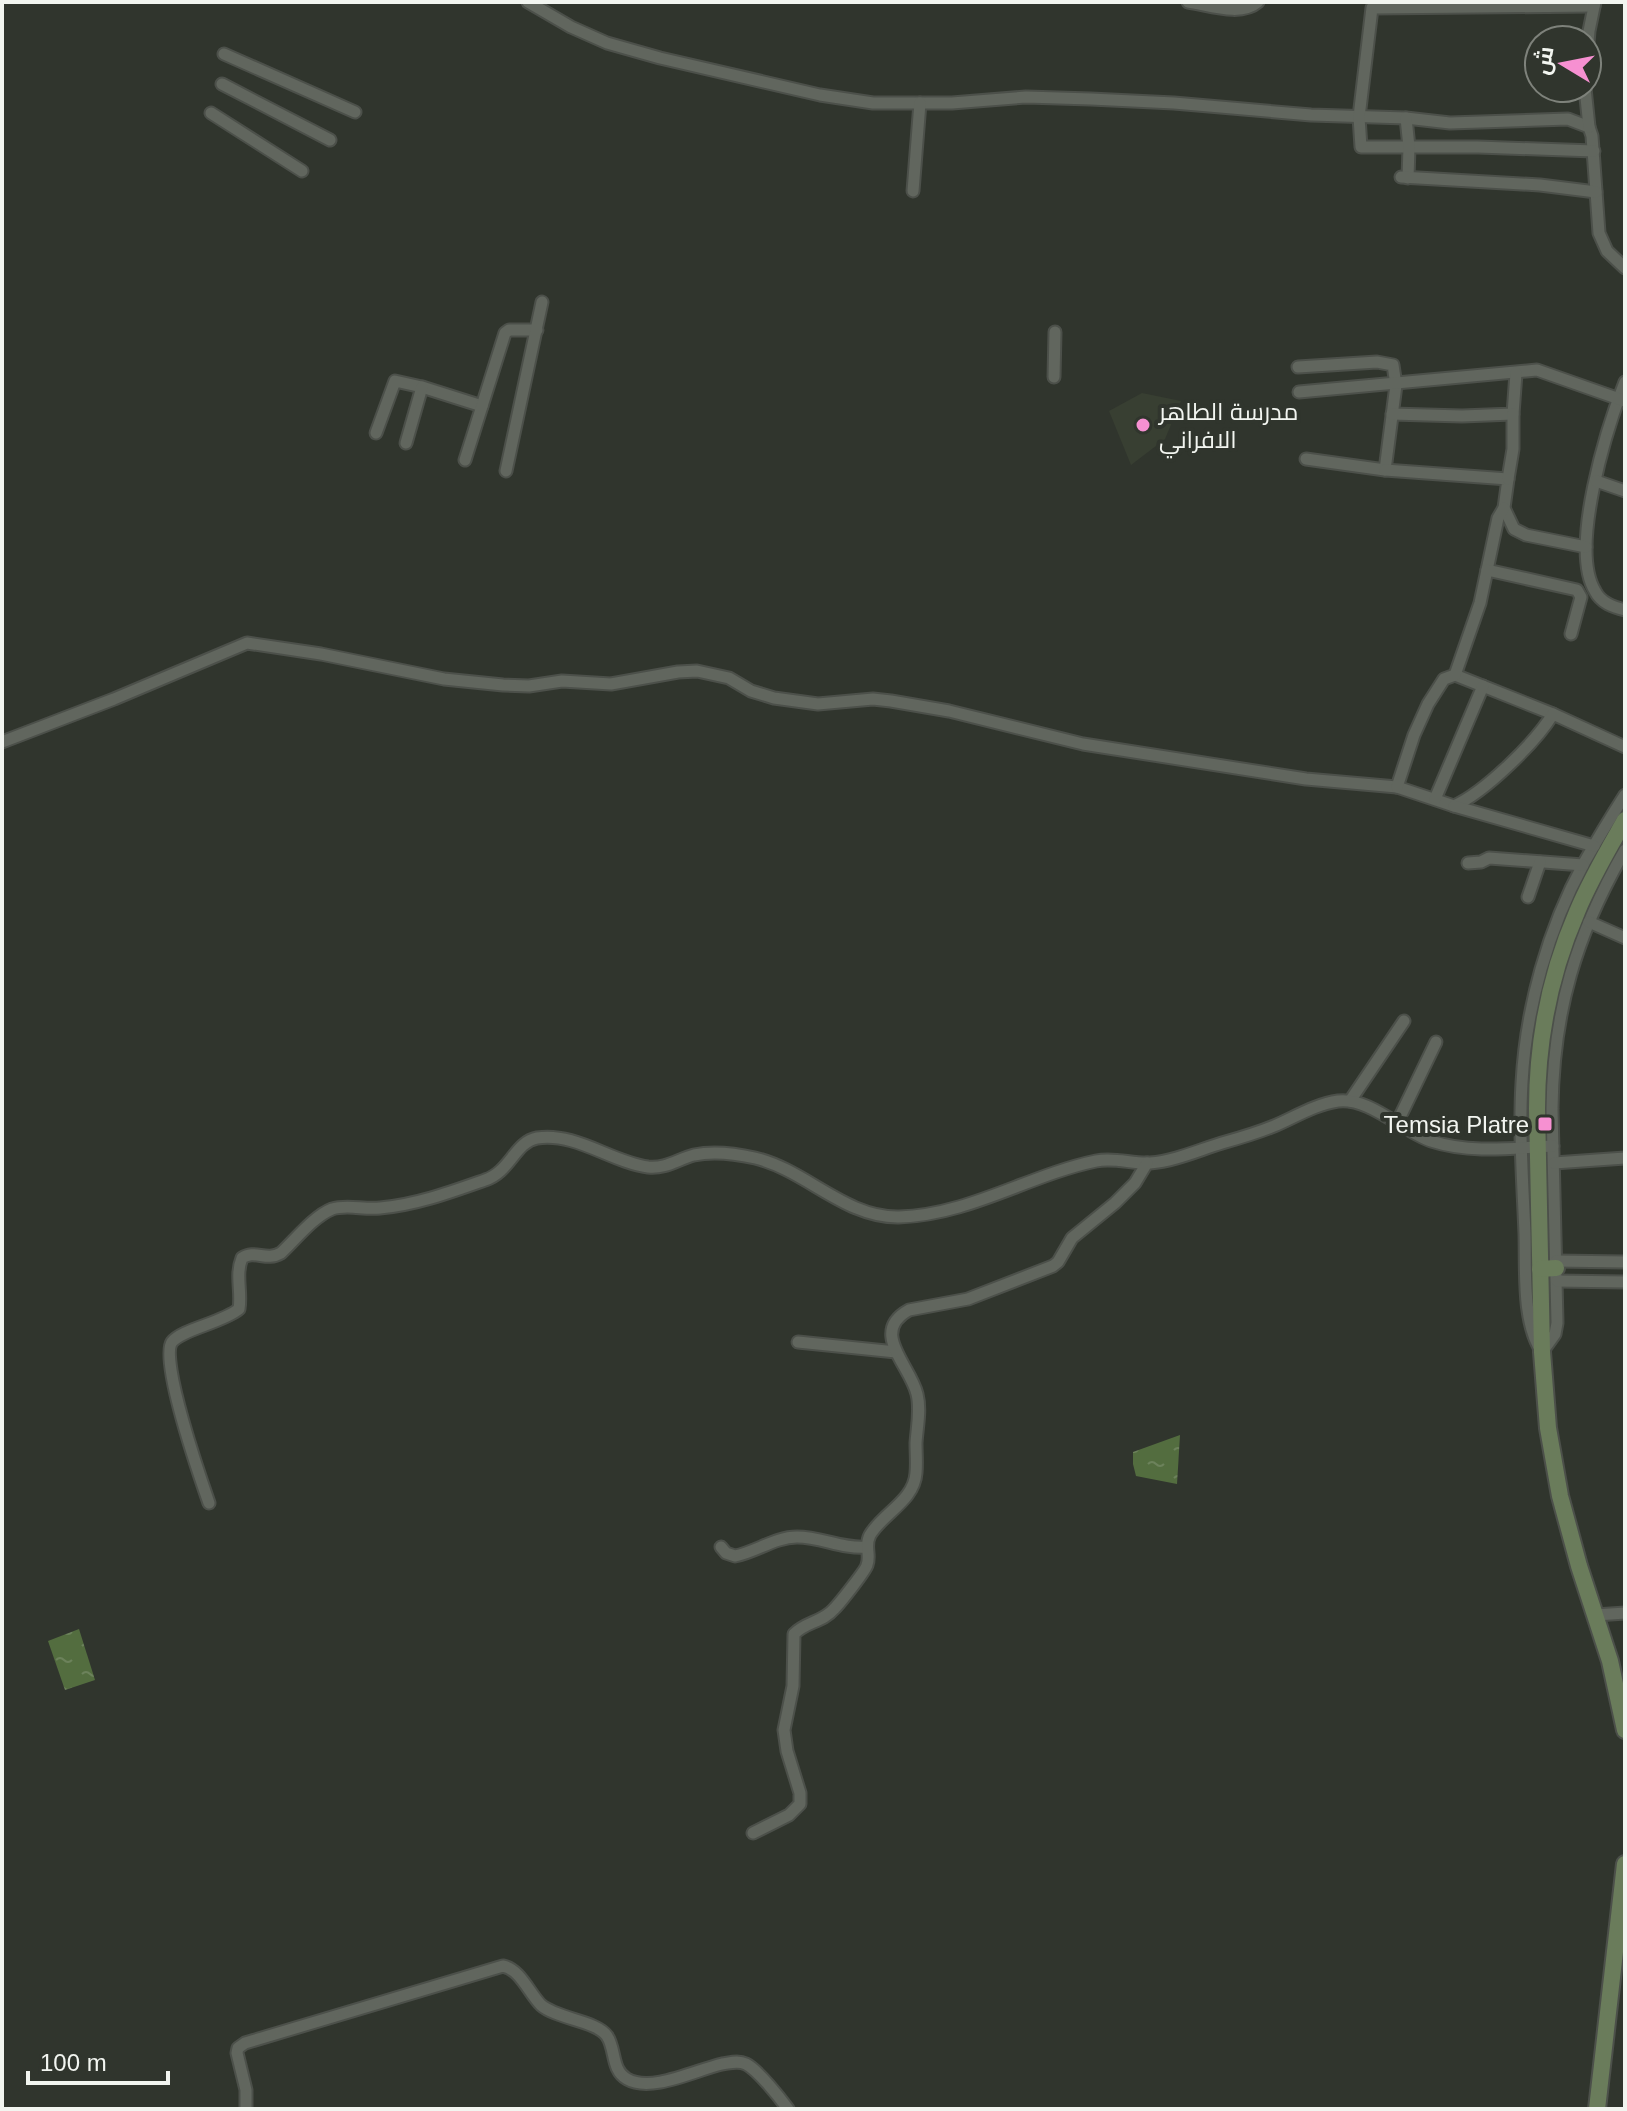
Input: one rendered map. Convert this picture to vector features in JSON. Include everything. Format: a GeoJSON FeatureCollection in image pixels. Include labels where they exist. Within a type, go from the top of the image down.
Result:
{"type":"FeatureCollection","features":[{"type":"Feature","properties":{"kind":"main road"},"geometry":{"type":"LineString","coordinates":[[1625,820],[1589,886],[1573,930],[1546,982],[1537,1084],[1538,1147],[1552,1270],[1542,1352],[1548,1428],[1560,1496],[1618,1690],[1625,1730]]}},
{"type":"Feature","properties":{"kind":"main road"},"geometry":{"type":"LineString","coordinates":[[1597,2109],[1625,1864]]}},
{"type":"Feature","properties":{"kind":"street"},"geometry":{"type":"LineString","coordinates":[[528,2],[591,37],[660,58],[820,95],[873,103],[1026,97],[1121,100],[1450,123],[1568,119],[1589,127]]}},
{"type":"Feature","properties":{"kind":"street"},"geometry":{"type":"LineString","coordinates":[[1188,2],[1241,9],[1255,6],[1258,2]]}},
{"type":"Feature","properties":{"kind":"street"},"geometry":{"type":"LineString","coordinates":[[1591,24],[1595,4],[1372,5],[1359,117],[1361,147],[1594,151]]}},
{"type":"Feature","properties":{"kind":"street"},"geometry":{"type":"LineString","coordinates":[[224,54],[355,112]]}},
{"type":"Feature","properties":{"kind":"street"},"geometry":{"type":"LineString","coordinates":[[222,84],[330,140]]}},
{"type":"Feature","properties":{"kind":"street"},"geometry":{"type":"LineString","coordinates":[[913,191],[920,103]]}},
{"type":"Feature","properties":{"kind":"street"},"geometry":{"type":"LineString","coordinates":[[1587,104],[1594,151],[1599,233],[1616,261],[1625,268]]}},
{"type":"Feature","properties":{"kind":"street"},"geometry":{"type":"LineString","coordinates":[[211,113],[302,171]]}},
{"type":"Feature","properties":{"kind":"street"},"geometry":{"type":"LineString","coordinates":[[1406,118],[1409,147],[1405,178],[1540,185],[1596,192]]}},
{"type":"Feature","properties":{"kind":"street"},"geometry":{"type":"LineString","coordinates":[[506,471],[542,302]]}},
{"type":"Feature","properties":{"kind":"street"},"geometry":{"type":"LineString","coordinates":[[465,460],[505,333],[509,330],[537,330]]}},
{"type":"Feature","properties":{"kind":"street"},"geometry":{"type":"LineString","coordinates":[[1054,377],[1055,332]]}},
{"type":"Feature","properties":{"kind":"street"},"geometry":{"type":"LineString","coordinates":[[1298,367],[1393,365],[1396,385],[1385,470]]}},
{"type":"Feature","properties":{"kind":"street"},"geometry":{"type":"LineString","coordinates":[[1299,392],[1537,370],[1622,400]]}},
{"type":"Feature","properties":{"kind":"street"},"geometry":{"type":"LineString","coordinates":[[1455,675],[1480,603],[1498,518],[1504,508],[1513,449],[1516,373]]}},
{"type":"Feature","properties":{"kind":"street"},"geometry":{"type":"LineString","coordinates":[[376,433],[395,381],[482,406]]}},
{"type":"Feature","properties":{"kind":"street"},"geometry":{"type":"LineString","coordinates":[[1625,382],[1596,481],[1586,547],[1587,568],[1595,591],[1601,600],[1625,610]]}},
{"type":"Feature","properties":{"kind":"street"},"geometry":{"type":"LineString","coordinates":[[406,443],[422,387]]}},
{"type":"Feature","properties":{"kind":"street"},"geometry":{"type":"LineString","coordinates":[[1392,414],[1513,414]]}},
{"type":"Feature","properties":{"kind":"street"},"geometry":{"type":"LineString","coordinates":[[1306,459],[1385,470],[1508,479]]}},
{"type":"Feature","properties":{"kind":"street"},"geometry":{"type":"LineString","coordinates":[[1596,481],[1625,491]]}},
{"type":"Feature","properties":{"kind":"street"},"geometry":{"type":"LineString","coordinates":[[1504,508],[1518,532],[1586,547]]}},
{"type":"Feature","properties":{"kind":"street"},"geometry":{"type":"LineString","coordinates":[[1487,570],[1577,590],[1581,597],[1571,634]]}},
{"type":"Feature","properties":{"kind":"street"},"geometry":{"type":"LineString","coordinates":[[2,742],[247,643],[321,654],[444,679],[503,685],[529,686],[562,681],[611,684],[697,671],[729,678],[751,691],[774,698],[818,704],[873,699],[891,701],[949,711],[1083,744],[1306,779],[1397,787],[1594,846]]}},
{"type":"Feature","properties":{"kind":"street"},"geometry":{"type":"LineString","coordinates":[[1397,787],[1428,704],[1444,679],[1455,675],[1625,747]]}},
{"type":"Feature","properties":{"kind":"street"},"geometry":{"type":"LineString","coordinates":[[1435,799],[1483,686]]}},
{"type":"Feature","properties":{"kind":"street"},"geometry":{"type":"LineString","coordinates":[[1454,806],[1501,772],[1546,726],[1553,714]]}},
{"type":"Feature","properties":{"kind":"street"},"geometry":{"type":"LineString","coordinates":[[1542,1352],[1529,1324],[1538,1147],[1552,1083],[1583,865],[1624,797]]}},
{"type":"Feature","properties":{"kind":"street"},"geometry":{"type":"LineString","coordinates":[[1573,930],[1625,850]]}},
{"type":"Feature","properties":{"kind":"street"},"geometry":{"type":"LineString","coordinates":[[1468,863],[1489,858],[1583,865]]}},
{"type":"Feature","properties":{"kind":"street"},"geometry":{"type":"LineString","coordinates":[[1528,897],[1540,862]]}},
{"type":"Feature","properties":{"kind":"street"},"geometry":{"type":"LineString","coordinates":[[1573,930],[1625,938]]}},
{"type":"Feature","properties":{"kind":"street"},"geometry":{"type":"LineString","coordinates":[[1350,1101],[1404,1021]]}},
{"type":"Feature","properties":{"kind":"street"},"geometry":{"type":"LineString","coordinates":[[1397,1123],[1436,1042]]}},
{"type":"Feature","properties":{"kind":"street"},"geometry":{"type":"LineString","coordinates":[[209,1503],[193,1458],[174,1385],[169,1359],[170,1344],[179,1336],[225,1318],[239,1309],[238,1267],[244,1256],[274,1258],[322,1214],[332,1209],[396,1206],[488,1179],[503,1171],[527,1142],[540,1138],[572,1141],[649,1167],[666,1166],[699,1154],[754,1158],[793,1173],[866,1212],[895,1217],[971,1204],[1098,1160],[1147,1163],[1178,1157],[1267,1129],[1334,1102],[1350,1101],[1424,1138],[1445,1144],[1481,1149],[1538,1147],[1554,1163],[1552,1270]]}},
{"type":"Feature","properties":{"kind":"street"},"geometry":{"type":"LineString","coordinates":[[1554,1163],[1625,1158]]}},
{"type":"Feature","properties":{"kind":"street"},"geometry":{"type":"LineString","coordinates":[[753,1833],[789,1815],[800,1804],[784,1730],[793,1686],[794,1634],[836,1607],[867,1567],[870,1535],[912,1489],[916,1476],[917,1393],[896,1352],[891,1330],[893,1323],[909,1310],[968,1299],[1053,1266],[1077,1233],[1135,1183],[1147,1163]]}},
{"type":"Feature","properties":{"kind":"street"},"geometry":{"type":"LineString","coordinates":[[1552,1270],[1625,1262]]}},
{"type":"Feature","properties":{"kind":"street"},"geometry":{"type":"LineString","coordinates":[[1552,1270],[1625,1282]]}},
{"type":"Feature","properties":{"kind":"street"},"geometry":{"type":"LineString","coordinates":[[798,1342],[896,1352]]}},
{"type":"Feature","properties":{"kind":"street"},"geometry":{"type":"LineString","coordinates":[[721,1547],[735,1556],[794,1537],[822,1540],[847,1548],[867,1547]]}},
{"type":"Feature","properties":{"kind":"street"},"geometry":{"type":"LineString","coordinates":[[1596,1615],[1625,1613]]}},
{"type":"Feature","properties":{"kind":"street"},"geometry":{"type":"LineString","coordinates":[[246,2109],[246,2090],[237,2053],[245,2043],[503,1966],[515,1973],[544,2007],[601,2030],[609,2039],[618,2069],[630,2081],[662,2083],[697,2070],[740,2062],[750,2067],[788,2109]]}},
{"type":"Feature","properties":{"kind":"shaded area","name":"مدرسة الطاهر الافراني"},"geometry":{"type":"Polygon","coordinates":[[[1142,393],[1181,401],[1165,439],[1131,465],[1109,411],[1142,393]]]}},
{"type":"Feature","properties":{"kind":"water"},"geometry":{"type":"Polygon","coordinates":[[[1180,1435],[1177,1484],[1136,1476],[1133,1452],[1180,1435]]]}},
{"type":"Feature","properties":{"kind":"water"},"geometry":{"type":"Polygon","coordinates":[[[79,1629],[95,1680],[65,1690],[48,1641],[79,1629]]]}},
{"type":"Feature","properties":{"kind":"place","name":"مدرسة الطاهر الافراني"},"geometry":{"type":"Point","coordinates":[1143,425]}},
{"type":"Feature","properties":{"kind":"place","name":"Temsia Platre"},"geometry":{"type":"Point","coordinates":[1545,1124]}}]}
